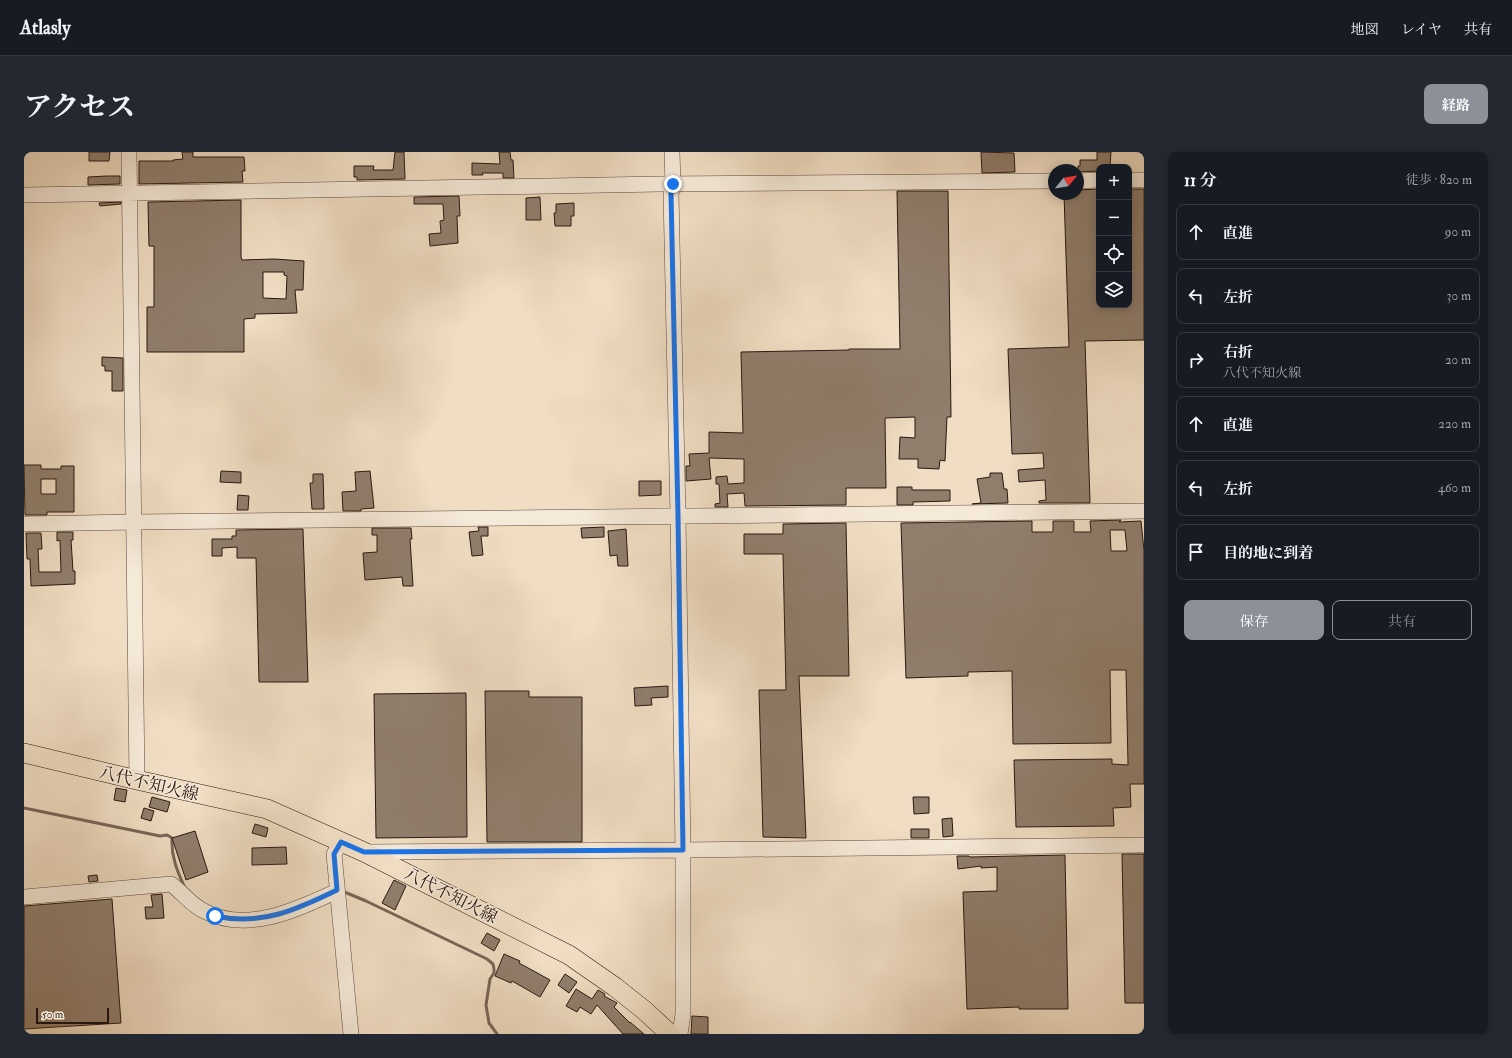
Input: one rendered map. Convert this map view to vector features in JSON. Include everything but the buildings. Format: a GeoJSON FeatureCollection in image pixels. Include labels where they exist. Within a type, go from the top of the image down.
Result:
{"type":"FeatureCollection","features":[{"type":"Feature","properties":{"kind":"main road","name":"八代不知火線"},"geometry":{"type":"LineString","coordinates":[[24,753],[267,809],[364,852],[569,955],[627,996],[644,1010],[679,1033]]}},
{"type":"Feature","properties":{"kind":"street"},"geometry":{"type":"LineString","coordinates":[[129,152],[137,780]]}},
{"type":"Feature","properties":{"kind":"street"},"geometry":{"type":"LineString","coordinates":[[672,152],[673,184],[671,194],[683,850],[683,1014],[679,1033]]}},
{"type":"Feature","properties":{"kind":"street"},"geometry":{"type":"LineString","coordinates":[[1084,181],[1096,180]]}},
{"type":"Feature","properties":{"kind":"street"},"geometry":{"type":"LineString","coordinates":[[1132,180],[1144,180]]}},
{"type":"Feature","properties":{"kind":"street"},"geometry":{"type":"LineString","coordinates":[[24,194],[673,184],[1048,181]]}},
{"type":"Feature","properties":{"kind":"street"},"geometry":{"type":"LineString","coordinates":[[24,524],[1144,511]]}},
{"type":"Feature","properties":{"kind":"street"},"geometry":{"type":"LineString","coordinates":[[341,842],[334,854],[351,1034]]}},
{"type":"Feature","properties":{"kind":"street"},"geometry":{"type":"LineString","coordinates":[[364,852],[1144,845]]}},
{"type":"Feature","properties":{"kind":"street"},"geometry":{"type":"LineString","coordinates":[[24,898],[171,884],[188,900],[203,911],[215,916],[238,920],[276,916],[306,905],[337,890]]}},
{"type":"Feature","properties":{"kind":"waterway"},"geometry":{"type":"LineString","coordinates":[[24,808],[160,836],[167,835],[172,838],[172,851],[175,863],[185,888]]}},
{"type":"Feature","properties":{"kind":"waterway"},"geometry":{"type":"LineString","coordinates":[[342,891],[487,959],[493,964],[494,973],[490,979],[486,1005],[489,1023],[497,1034]]}},
{"type":"Feature","properties":{"kind":"route"},"geometry":{"type":"LineString","coordinates":[[215,916],[231,920],[258,919],[276,916],[311,903],[337,890],[334,854],[341,842],[364,852],[683,850],[671,194],[673,184]]}}]}
